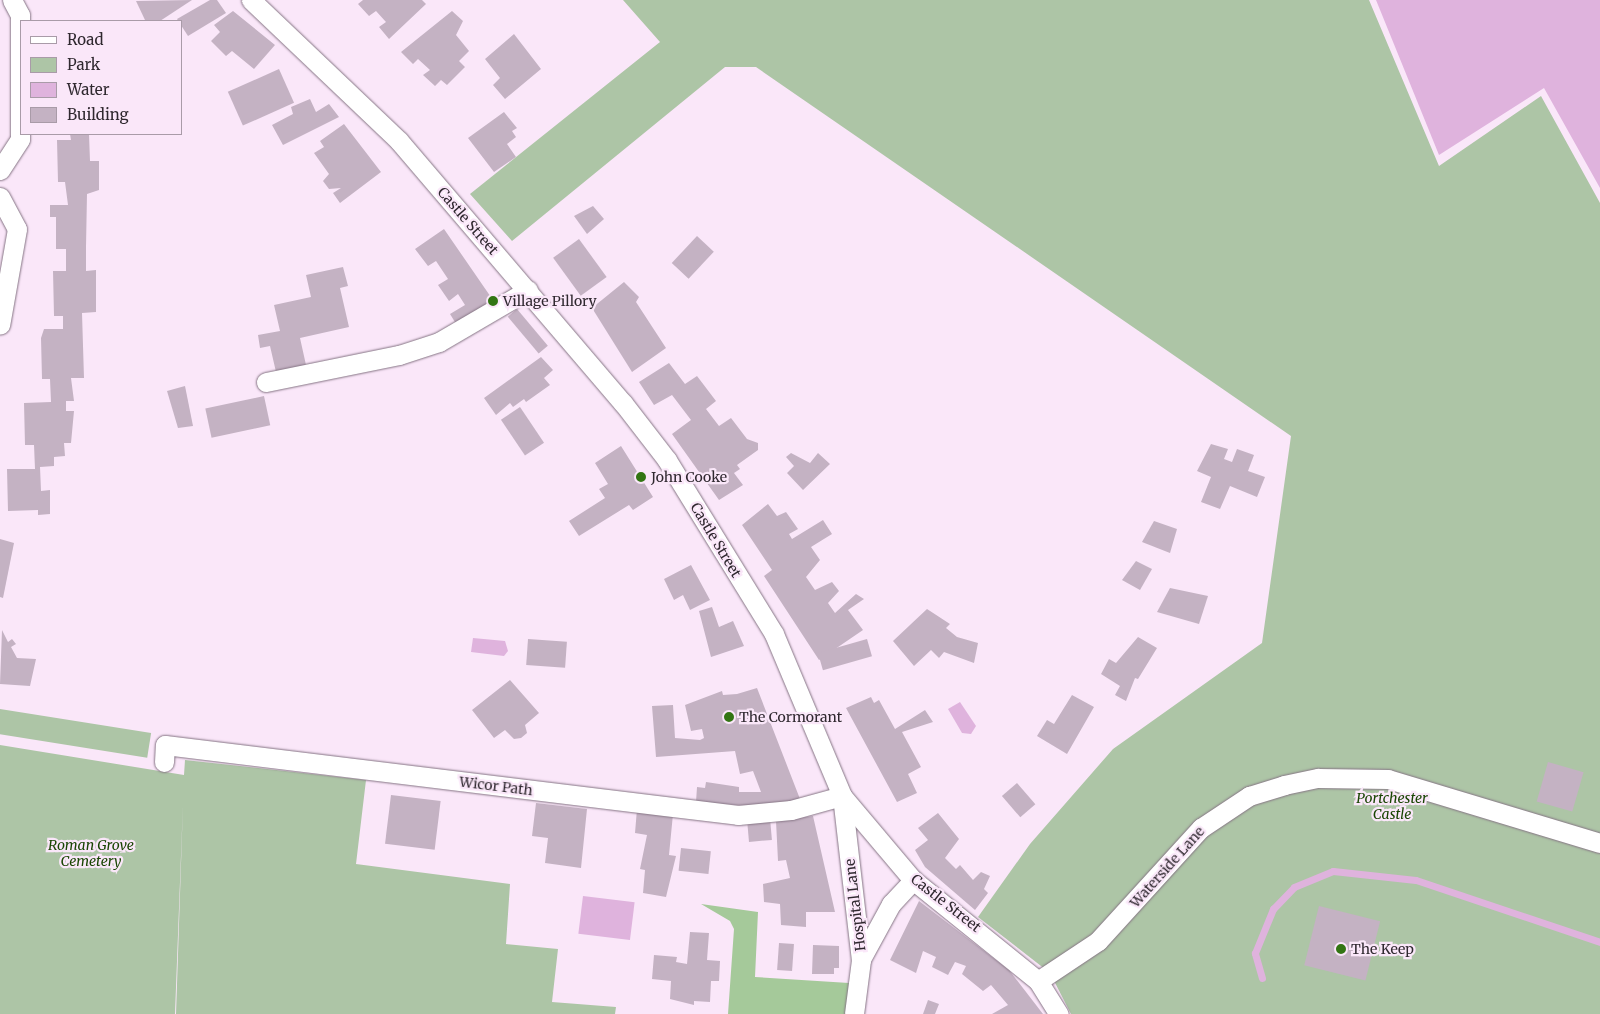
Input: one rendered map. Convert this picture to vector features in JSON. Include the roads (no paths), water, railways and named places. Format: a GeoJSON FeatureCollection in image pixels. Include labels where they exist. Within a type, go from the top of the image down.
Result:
{"type":"FeatureCollection","features":[{"type":"Feature","properties":{"kind":"street","name":"Castle Street"},"geometry":{"type":"LineString","coordinates":[[251,0],[399,141],[623,403],[695,505],[774,634],[842,796],[913,880],[1038,981],[1059,1014]]}},
{"type":"Feature","properties":{"kind":"street"},"geometry":{"type":"LineString","coordinates":[[0,170],[20,139],[16,8]]}},
{"type":"Feature","properties":{"kind":"street"},"geometry":{"type":"LineString","coordinates":[[0,197],[17,229],[0,325]]}},
{"type":"Feature","properties":{"kind":"street"},"geometry":{"type":"LineString","coordinates":[[266,382],[422,348],[454,336],[528,290]]}},
{"type":"Feature","properties":{"kind":"street","name":"Wicor Path"},"geometry":{"type":"LineString","coordinates":[[164,762],[165,745],[738,814],[790,810],[842,796]]}},
{"type":"Feature","properties":{"kind":"street","name":"Waterside Lane"},"geometry":{"type":"LineString","coordinates":[[1038,981],[1098,941],[1201,828],[1249,796],[1284,785],[1318,778],[1388,779],[1600,843]]}},
{"type":"Feature","properties":{"kind":"street","name":"Hospital Lane"},"geometry":{"type":"LineString","coordinates":[[842,796],[861,960],[854,1014]]}},
{"type":"Feature","properties":{"kind":"street"},"geometry":{"type":"LineString","coordinates":[[861,960],[891,904],[913,880]]}},
{"type":"Feature","properties":{"kind":"water"},"geometry":{"type":"Polygon","coordinates":[[[1376,0],[1600,0],[1600,188],[1544,88],[1439,155],[1376,0]]]}},
{"type":"Feature","properties":{"kind":"water"},"geometry":{"type":"Polygon","coordinates":[[[473,638],[505,641],[508,651],[504,656],[471,652],[473,638]]]}},
{"type":"Feature","properties":{"kind":"water"},"geometry":{"type":"Polygon","coordinates":[[[960,702],[976,726],[971,734],[962,733],[948,709],[960,702]]]}},
{"type":"Feature","properties":{"kind":"water"},"geometry":{"type":"Polygon","coordinates":[[[583,896],[635,902],[630,940],[578,934],[583,896]]]}},
{"type":"Feature","properties":{"kind":"waterway"},"geometry":{"type":"LineString","coordinates":[[1262,978],[1255,953],[1273,909],[1294,887],[1333,871],[1416,880],[1600,942]]}},
{"type":"Feature","properties":{"kind":"place","name":"Village Pillory"},"geometry":{"type":"Point","coordinates":[493,301]}},
{"type":"Feature","properties":{"kind":"place","name":"John Cooke"},"geometry":{"type":"Point","coordinates":[641,477]}},
{"type":"Feature","properties":{"kind":"place","name":"The Cormorant"},"geometry":{"type":"Point","coordinates":[729,717]}},
{"type":"Feature","properties":{"kind":"place","name":"The Keep"},"geometry":{"type":"Point","coordinates":[1341,949]}},
{"type":"Feature","properties":{"kind":"park label","name":"Portchester Castle"},"geometry":{"type":"Point","coordinates":[1392,806]}},
{"type":"Feature","properties":{"kind":"park label","name":"Roman Grove Cemetery"},"geometry":{"type":"Point","coordinates":[91,854]}}]}
